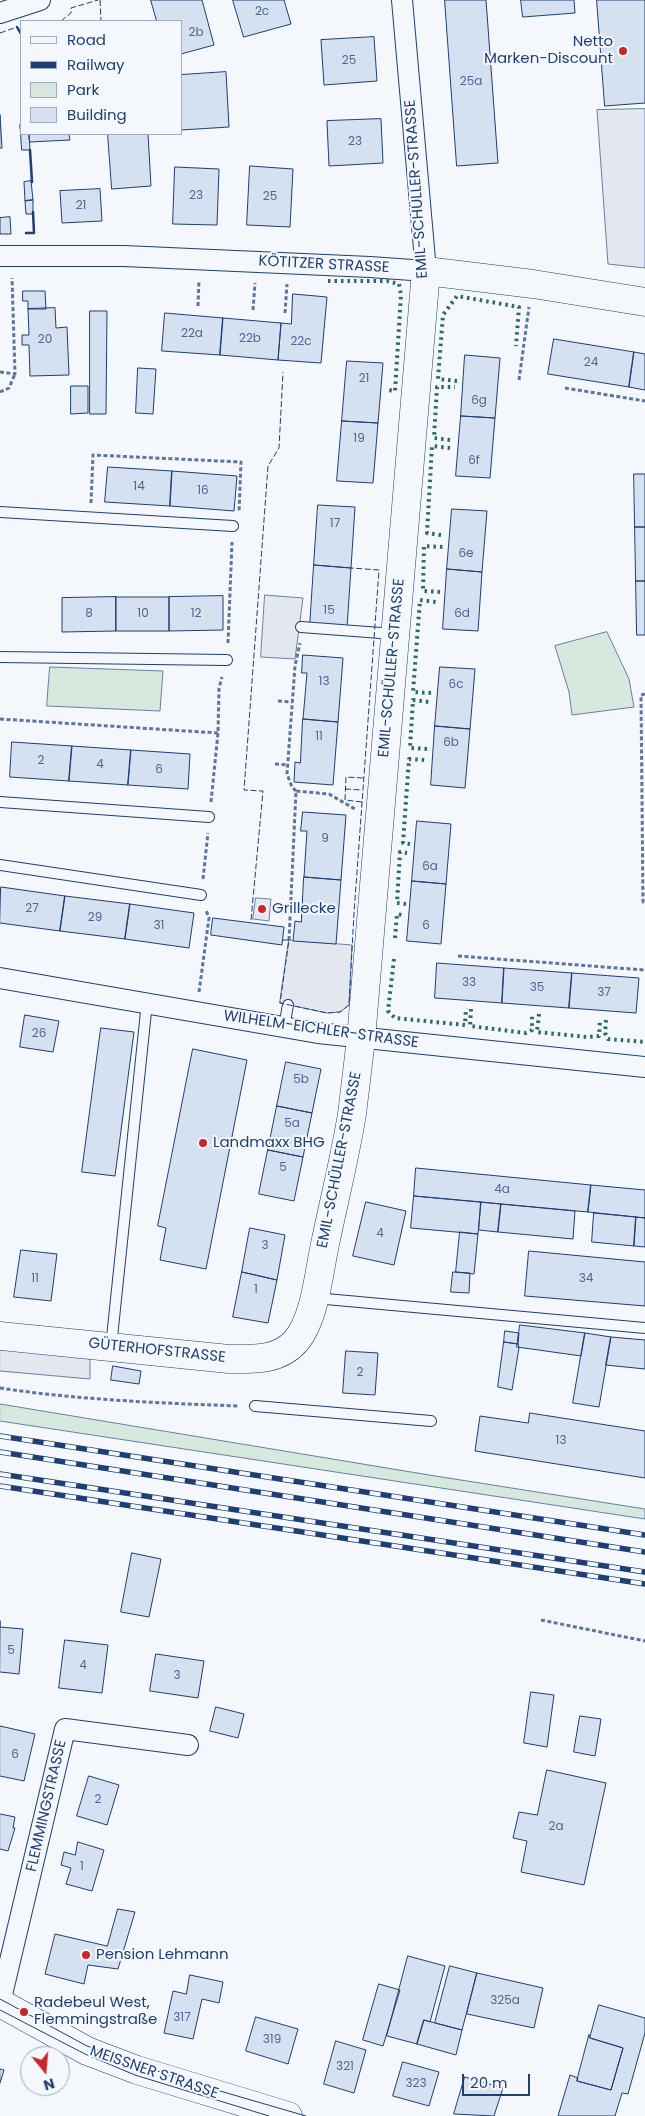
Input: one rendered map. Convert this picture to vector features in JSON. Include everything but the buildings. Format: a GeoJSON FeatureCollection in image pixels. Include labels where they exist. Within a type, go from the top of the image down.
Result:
{"type":"FeatureCollection","features":[{"type":"Feature","properties":{"kind":"street"},"geometry":{"type":"LineString","coordinates":[[0,13],[40,0]]}},
{"type":"Feature","properties":{"kind":"street","name":"EMIL-SCHÜLLER-STRASSE"},"geometry":{"type":"LineString","coordinates":[[304,1330],[314,1298],[352,1115],[361,1038],[426,271],[402,0]]}},
{"type":"Feature","properties":{"kind":"street","name":"KÖTITZER STRASSE"},"geometry":{"type":"LineString","coordinates":[[5,256],[124,256],[426,271],[533,284],[645,302]]}},
{"type":"Feature","properties":{"kind":"street","name":"WILHELM-EICHLER-STRASSE"},"geometry":{"type":"LineString","coordinates":[[0,978],[284,1027],[361,1038],[645,1067]]}},
{"type":"Feature","properties":{"kind":"street","name":"GÜTERHOFSTRASSE"},"geometry":{"type":"LineString","coordinates":[[0,1336],[229,1359],[254,1359],[267,1358],[281,1352],[295,1343],[304,1330]]}},
{"type":"Feature","properties":{"kind":"street","name":"FLEMMINGSTRASSE"},"geometry":{"type":"LineString","coordinates":[[0,2003],[65,1729],[188,1745]]}},
{"type":"Feature","properties":{"kind":"street","name":"MEISSNER STRASSE"},"geometry":{"type":"LineString","coordinates":[[0,2003],[87,2051],[120,2064],[187,2087],[288,2116]]}},
{"type":"Feature","properties":{"kind":"lane"},"geometry":{"type":"LineString","coordinates":[[0,512],[233,526]]}},
{"type":"Feature","properties":{"kind":"lane"},"geometry":{"type":"LineString","coordinates":[[301,627],[395,634]]}},
{"type":"Feature","properties":{"kind":"lane"},"geometry":{"type":"LineString","coordinates":[[0,657],[227,660]]}},
{"type":"Feature","properties":{"kind":"lane"},"geometry":{"type":"LineString","coordinates":[[0,802],[209,816]]}},
{"type":"Feature","properties":{"kind":"lane"},"geometry":{"type":"LineString","coordinates":[[0,865],[201,895]]}},
{"type":"Feature","properties":{"kind":"lane"},"geometry":{"type":"LineString","coordinates":[[111,1347],[147,1002]]}},
{"type":"Feature","properties":{"kind":"lane"},"geometry":{"type":"LineString","coordinates":[[284,1027],[288,1005]]}},
{"type":"Feature","properties":{"kind":"lane"},"geometry":{"type":"LineString","coordinates":[[314,1298],[645,1328]]}},
{"type":"Feature","properties":{"kind":"lane"},"geometry":{"type":"LineString","coordinates":[[255,1406],[431,1421]]}},
{"type":"Feature","properties":{"kind":"path"},"geometry":{"type":"LineString","coordinates":[[0,392],[9,388],[15,374],[5,256]]}},
{"type":"Feature","properties":{"kind":"path"},"geometry":{"type":"LineString","coordinates":[[253,310],[256,262]]}},
{"type":"Feature","properties":{"kind":"path"},"geometry":{"type":"LineString","coordinates":[[285,313],[288,263]]}},
{"type":"Feature","properties":{"kind":"path"},"geometry":{"type":"LineString","coordinates":[[519,380],[533,284]]}},
{"type":"Feature","properties":{"kind":"path"},"geometry":{"type":"LineString","coordinates":[[0,372],[15,374]]}},
{"type":"Feature","properties":{"kind":"path"},"geometry":{"type":"LineString","coordinates":[[565,388],[645,401]]}},
{"type":"Feature","properties":{"kind":"path"},"geometry":{"type":"LineString","coordinates":[[301,627],[300,650],[295,666],[287,774],[292,787],[296,791],[329,794],[354,809],[361,810]]}},
{"type":"Feature","properties":{"kind":"path"},"geometry":{"type":"LineString","coordinates":[[645,694],[641,695],[643,902],[645,902]]}},
{"type":"Feature","properties":{"kind":"path"},"geometry":{"type":"LineString","coordinates":[[278,701],[292,702]]}},
{"type":"Feature","properties":{"kind":"path"},"geometry":{"type":"LineString","coordinates":[[0,719],[218,733]]}},
{"type":"Feature","properties":{"kind":"path"},"geometry":{"type":"LineString","coordinates":[[275,764],[288,765]]}},
{"type":"Feature","properties":{"kind":"path"},"geometry":{"type":"LineString","coordinates":[[289,940],[296,791]]}},
{"type":"Feature","properties":{"kind":"path"},"geometry":{"type":"LineString","coordinates":[[458,956],[645,970]]}},
{"type":"Feature","properties":{"kind":"path"},"geometry":{"type":"LineString","coordinates":[[0,1388],[37,1394],[146,1402],[255,1406]]}},
{"type":"Feature","properties":{"kind":"path"},"geometry":{"type":"LineString","coordinates":[[541,1620],[645,1641]]}},
{"type":"Feature","properties":{"kind":"green space"},"geometry":{"type":"Polygon","coordinates":[[[607,632],[629,679],[634,707],[572,715],[569,692],[555,646],[607,632]]]}},
{"type":"Feature","properties":{"kind":"green space"},"geometry":{"type":"Polygon","coordinates":[[[50,667],[163,671],[160,711],[47,706],[50,667]]]}},
{"type":"Feature","properties":{"kind":"green space"},"geometry":{"type":"Polygon","coordinates":[[[0,1404],[645,1509],[645,1519],[0,1421],[0,1404]]]}},
{"type":"Feature","properties":{"kind":"shaded area"},"geometry":{"type":"Polygon","coordinates":[[[645,109],[645,268],[608,264],[597,110],[645,109]]]}},
{"type":"Feature","properties":{"kind":"shaded area"},"geometry":{"type":"Polygon","coordinates":[[[265,595],[303,598],[295,659],[261,657],[265,595]]]}},
{"type":"Feature","properties":{"kind":"shaded area","name":"Grillecke"},"geometry":{"type":"Polygon","coordinates":[[[256,898],[271,899],[269,921],[253,919],[256,898]]]}},
{"type":"Feature","properties":{"kind":"shaded area"},"geometry":{"type":"Polygon","coordinates":[[[289,940],[352,945],[349,1005],[340,1012],[327,1013],[280,1003],[289,940]]]}},
{"type":"Feature","properties":{"kind":"shaded area"},"geometry":{"type":"Polygon","coordinates":[[[0,1348],[90,1356],[90,1379],[0,1371],[0,1348]]]}},
{"type":"Feature","properties":{"kind":"tram line"},"geometry":{"type":"LineString","coordinates":[[0,1999],[87,2046],[189,2082],[306,2116]]}},
{"type":"Feature","properties":{"kind":"tram line"},"geometry":{"type":"LineString","coordinates":[[0,2010],[85,2054],[135,2075],[269,2116]]}},
{"type":"Feature","properties":{"kind":"railway"},"geometry":{"type":"LineString","coordinates":[[0,1436],[645,1535]]}},
{"type":"Feature","properties":{"kind":"railway"},"geometry":{"type":"LineString","coordinates":[[0,1452],[645,1552]]}},
{"type":"Feature","properties":{"kind":"railway"},"geometry":{"type":"LineString","coordinates":[[0,1474],[645,1572]]}},
{"type":"Feature","properties":{"kind":"railway"},"geometry":{"type":"LineString","coordinates":[[0,1486],[645,1584]]}},
{"type":"Feature","properties":{"kind":"hedge"},"geometry":{"type":"LineString","coordinates":[[328,281],[387,281],[399,284],[401,295],[395,391],[388,390]]}},
{"type":"Feature","properties":{"kind":"hedge"},"geometry":{"type":"LineString","coordinates":[[457,381],[438,379],[443,315],[457,296],[519,307],[516,346]]}},
{"type":"Feature","properties":{"kind":"hedge"},"geometry":{"type":"LineString","coordinates":[[450,440],[434,438],[437,387],[455,387]]}},
{"type":"Feature","properties":{"kind":"hedge"},"geometry":{"type":"LineString","coordinates":[[441,535],[427,533],[432,446],[450,448]]}},
{"type":"Feature","properties":{"kind":"hedge"},"geometry":{"type":"LineString","coordinates":[[440,592],[423,591],[424,546],[443,547]]}},
{"type":"Feature","properties":{"kind":"hedge"},"geometry":{"type":"LineString","coordinates":[[431,693],[413,692],[420,600],[436,602]]}},
{"type":"Feature","properties":{"kind":"hedge"},"geometry":{"type":"LineString","coordinates":[[427,749],[410,748],[413,700],[429,702]]}},
{"type":"Feature","properties":{"kind":"hedge"},"geometry":{"type":"LineString","coordinates":[[410,844],[403,843],[409,759],[425,760]]}},
{"type":"Feature","properties":{"kind":"hedge"},"geometry":{"type":"LineString","coordinates":[[406,904],[397,903],[400,852],[407,853]]}},
{"type":"Feature","properties":{"kind":"hedge"},"geometry":{"type":"LineString","coordinates":[[395,938],[397,914],[402,915]]}},
{"type":"Feature","properties":{"kind":"hedge"},"geometry":{"type":"LineString","coordinates":[[394,959],[388,1011],[395,1018],[465,1025],[466,1008]]}},
{"type":"Feature","properties":{"kind":"hedge"},"geometry":{"type":"LineString","coordinates":[[471,1009],[470,1026],[526,1033],[532,1030],[532,1014]]}},
{"type":"Feature","properties":{"kind":"hedge"},"geometry":{"type":"LineString","coordinates":[[539,1014],[537,1032],[587,1037],[599,1036],[600,1020]]}},
{"type":"Feature","properties":{"kind":"hedge"},"geometry":{"type":"LineString","coordinates":[[606,1020],[605,1033],[608,1039],[645,1042]]}},
{"type":"Feature","properties":{"kind":"fence"},"geometry":{"type":"LineString","coordinates":[[62,20],[71,13],[71,8],[98,0]]}},
{"type":"Feature","properties":{"kind":"fence"},"geometry":{"type":"LineString","coordinates":[[100,0],[101,20]]}},
{"type":"Feature","properties":{"kind":"fence"},"geometry":{"type":"LineString","coordinates":[[0,33],[17,27]]}},
{"type":"Feature","properties":{"kind":"fence"},"geometry":{"type":"LineString","coordinates":[[251,920],[263,791],[244,790],[268,466],[279,448],[283,372]]}},
{"type":"Feature","properties":{"kind":"fence"},"geometry":{"type":"LineString","coordinates":[[283,940],[289,940],[280,1003],[327,1013],[340,1012],[349,1005],[379,570],[351,568]]}},
{"type":"Feature","properties":{"kind":"fence"},"geometry":{"type":"LineString","coordinates":[[362,802],[345,800],[346,777],[363,778]]}},
{"type":"Feature","properties":{"kind":"fence"},"geometry":{"type":"LineString","coordinates":[[345,789],[362,790]]}},
{"type":"Feature","properties":{"kind":"wall"},"geometry":{"type":"LineString","coordinates":[[17,27],[20,32]]}},
{"type":"Feature","properties":{"kind":"wall"},"geometry":{"type":"LineString","coordinates":[[30,150],[32,182]]}},
{"type":"Feature","properties":{"kind":"wall"},"geometry":{"type":"LineString","coordinates":[[26,233],[34,233],[33,212]]}},
{"type":"Feature","properties":{"kind":"place","name":"Netto Marken-Discount"},"geometry":{"type":"Point","coordinates":[623,51]}},
{"type":"Feature","properties":{"kind":"place","name":"Grillecke"},"geometry":{"type":"Point","coordinates":[262,909]}},
{"type":"Feature","properties":{"kind":"place","name":"Landmaxx BHG"},"geometry":{"type":"Point","coordinates":[203,1143]}},
{"type":"Feature","properties":{"kind":"place","name":"Pension Lehmann"},"geometry":{"type":"Point","coordinates":[86,1955]}},
{"type":"Feature","properties":{"kind":"place","name":"Radebeul West, Flemmingstraße"},"geometry":{"type":"Point","coordinates":[24,2012]}}]}
